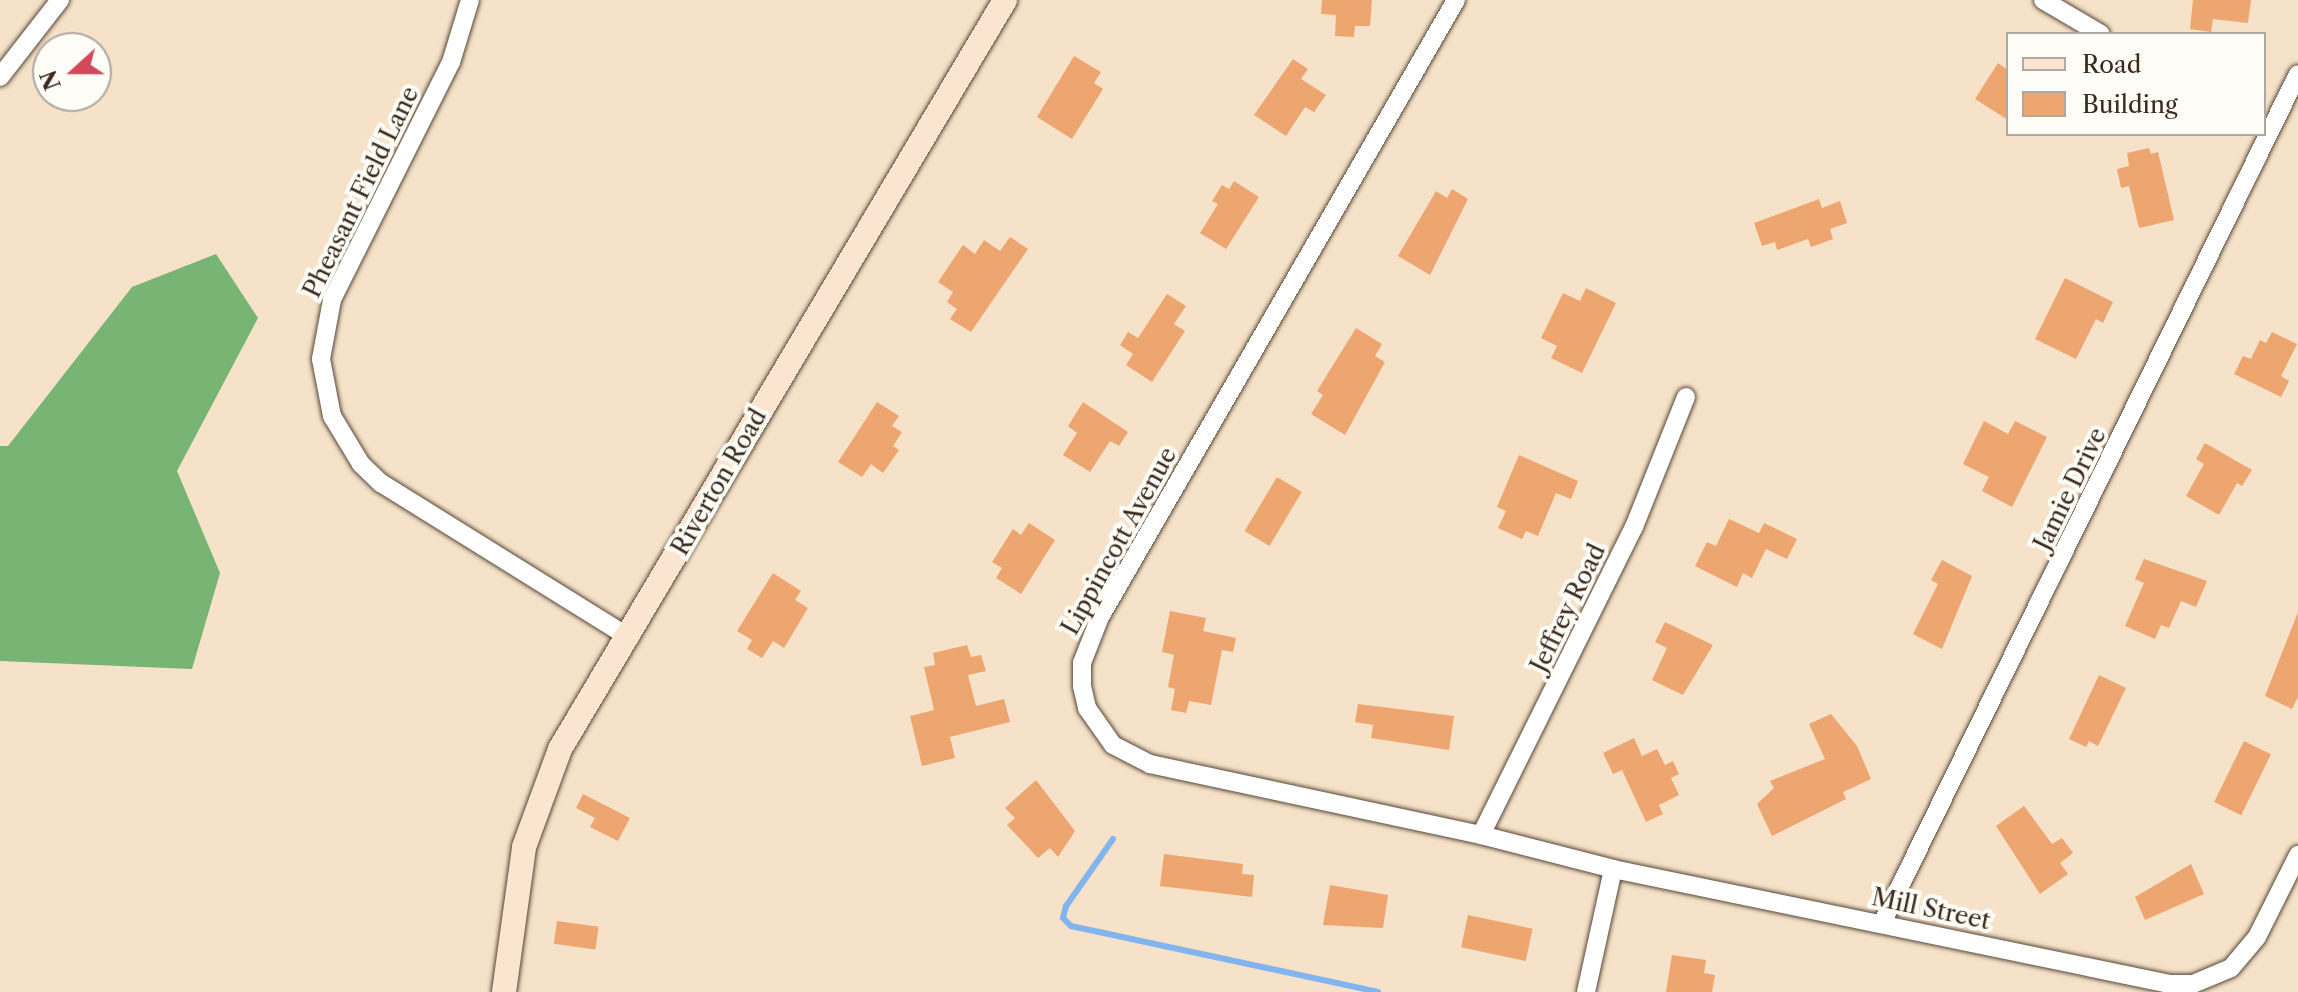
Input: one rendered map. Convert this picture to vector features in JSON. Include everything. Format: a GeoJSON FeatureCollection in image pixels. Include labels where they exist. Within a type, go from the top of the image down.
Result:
{"type":"FeatureCollection","features":[{"type":"Feature","properties":{"kind":"main road","name":"Riverton Road"},"geometry":{"type":"LineString","coordinates":[[504,992],[524,847],[538,801],[560,749],[630,638],[1005,0]]}},
{"type":"Feature","properties":{"kind":"street"},"geometry":{"type":"LineString","coordinates":[[0,77],[60,0]]}},
{"type":"Feature","properties":{"kind":"street","name":"Pheasant Field Lane"},"geometry":{"type":"LineString","coordinates":[[470,0],[451,62],[332,300],[321,359],[332,416],[361,464],[381,483],[630,638]]}},
{"type":"Feature","properties":{"kind":"street","name":"Lippincott Avenue"},"geometry":{"type":"LineString","coordinates":[[1456,0],[1100,617],[1082,663],[1082,686],[1087,708],[1113,745],[1150,764],[1481,835],[1613,869]]}},
{"type":"Feature","properties":{"kind":"street"},"geometry":{"type":"LineString","coordinates":[[2043,0],[2098,32]]}},
{"type":"Feature","properties":{"kind":"street","name":"Jamie Drive"},"geometry":{"type":"LineString","coordinates":[[2267,130],[2298,74]]}},
{"type":"Feature","properties":{"kind":"street","name":"Jamie Drive"},"geometry":{"type":"LineString","coordinates":[[1882,923],[2264,136]]}},
{"type":"Feature","properties":{"kind":"street","name":"Jeffrey Road"},"geometry":{"type":"LineString","coordinates":[[1481,835],[1634,527],[1686,397]]}},
{"type":"Feature","properties":{"kind":"street","name":"Mill Street"},"geometry":{"type":"LineString","coordinates":[[1613,869],[2170,984],[2193,984],[2231,968],[2257,937],[2298,855]]}},
{"type":"Feature","properties":{"kind":"street"},"geometry":{"type":"LineString","coordinates":[[1586,992],[1613,869]]}},
{"type":"Feature","properties":{"kind":"green space"},"geometry":{"type":"Polygon","coordinates":[[[216,254],[258,318],[177,471],[220,573],[192,669],[0,661],[0,446],[8,446],[132,287],[216,254]]]}},
{"type":"Feature","properties":{"kind":"building"},"geometry":{"type":"Polygon","coordinates":[[[1322,0],[1372,0],[1370,26],[1355,26],[1354,37],[1335,36],[1336,15],[1321,14],[1322,0]]]}},
{"type":"Feature","properties":{"kind":"building"},"geometry":{"type":"Polygon","coordinates":[[[2193,0],[2251,0],[2248,23],[2213,19],[2211,32],[2190,29],[2193,0]]]}},
{"type":"Feature","properties":{"kind":"building"},"geometry":{"type":"Polygon","coordinates":[[[1074,56],[1101,72],[1094,83],[1103,89],[1072,139],[1037,117],[1074,56]]]}},
{"type":"Feature","properties":{"kind":"building"},"geometry":{"type":"Polygon","coordinates":[[[1293,59],[1308,69],[1301,79],[1326,95],[1314,112],[1305,107],[1286,136],[1254,115],[1293,59]]]}},
{"type":"Feature","properties":{"kind":"building"},"geometry":{"type":"Polygon","coordinates":[[[1998,63],[2006,69],[2006,119],[1975,99],[1998,63]]]}},
{"type":"Feature","properties":{"kind":"building"},"geometry":{"type":"Polygon","coordinates":[[[2149,148],[2151,154],[2158,152],[2174,220],[2139,228],[2129,186],[2121,188],[2117,169],[2129,166],[2127,153],[2149,148]]]}},
{"type":"Feature","properties":{"kind":"building"},"geometry":{"type":"Polygon","coordinates":[[[1234,181],[1259,197],[1226,249],[1200,233],[1218,204],[1212,201],[1222,185],[1229,189],[1234,181]]]}},
{"type":"Feature","properties":{"kind":"building"},"geometry":{"type":"Polygon","coordinates":[[[1452,189],[1468,199],[1430,275],[1398,256],[1436,191],[1447,198],[1452,189]]]}},
{"type":"Feature","properties":{"kind":"building"},"geometry":{"type":"Polygon","coordinates":[[[1819,199],[1822,208],[1840,201],[1847,223],[1830,229],[1833,239],[1811,247],[1808,239],[1777,250],[1775,242],[1762,246],[1754,223],[1819,199]]]}},
{"type":"Feature","properties":{"kind":"building"},"geometry":{"type":"Polygon","coordinates":[[[1010,237],[1028,249],[971,332],[950,319],[957,309],[947,302],[953,292],[938,282],[963,245],[975,254],[984,240],[1000,251],[1010,237]]]}},
{"type":"Feature","properties":{"kind":"building"},"geometry":{"type":"Polygon","coordinates":[[[2065,278],[2113,302],[2103,323],[2096,319],[2076,359],[2035,339],[2065,278]]]}},
{"type":"Feature","properties":{"kind":"building"},"geometry":{"type":"Polygon","coordinates":[[[1586,288],[1616,303],[1582,373],[1551,358],[1557,346],[1541,338],[1563,293],[1580,301],[1586,288]]]}},
{"type":"Feature","properties":{"kind":"building"},"geometry":{"type":"Polygon","coordinates":[[[1167,294],[1186,306],[1174,324],[1185,331],[1152,382],[1126,365],[1133,354],[1120,345],[1128,332],[1138,338],[1167,294]]]}},
{"type":"Feature","properties":{"kind":"building"},"geometry":{"type":"Polygon","coordinates":[[[1356,328],[1382,344],[1375,356],[1385,362],[1345,435],[1311,414],[1323,395],[1317,391],[1356,328]]]}},
{"type":"Feature","properties":{"kind":"building"},"geometry":{"type":"Polygon","coordinates":[[[2272,332],[2297,344],[2281,376],[2289,381],[2281,397],[2234,374],[2243,356],[2251,359],[2260,340],[2266,343],[2272,332]]]}},
{"type":"Feature","properties":{"kind":"building"},"geometry":{"type":"Polygon","coordinates":[[[877,402],[899,416],[892,426],[902,432],[893,446],[899,450],[883,473],[871,464],[862,477],[838,462],[877,402]]]}},
{"type":"Feature","properties":{"kind":"building"},"geometry":{"type":"Polygon","coordinates":[[[1083,402],[1128,432],[1119,446],[1110,441],[1090,472],[1063,455],[1077,433],[1068,426],[1083,402]]]}},
{"type":"Feature","properties":{"kind":"building"},"geometry":{"type":"Polygon","coordinates":[[[1984,421],[2008,434],[2015,421],[2047,437],[2012,507],[1982,491],[1989,477],[1963,464],[1984,421]]]}},
{"type":"Feature","properties":{"kind":"building"},"geometry":{"type":"Polygon","coordinates":[[[2205,443],[2252,470],[2242,486],[2237,483],[2219,515],[2186,496],[2204,464],[2196,459],[2205,443]]]}},
{"type":"Feature","properties":{"kind":"building"},"geometry":{"type":"Polygon","coordinates":[[[1519,455],[1578,481],[1571,499],[1556,493],[1538,536],[1526,531],[1522,539],[1498,528],[1506,511],[1497,507],[1519,455]]]}},
{"type":"Feature","properties":{"kind":"building"},"geometry":{"type":"Polygon","coordinates":[[[1277,477],[1302,492],[1269,546],[1245,531],[1277,477]]]}},
{"type":"Feature","properties":{"kind":"building"},"geometry":{"type":"Polygon","coordinates":[[[1729,519],[1759,533],[1764,523],[1797,539],[1787,559],[1766,549],[1752,578],[1743,573],[1737,587],[1695,566],[1707,542],[1716,546],[1729,519]]]}},
{"type":"Feature","properties":{"kind":"building"},"geometry":{"type":"Polygon","coordinates":[[[1029,523],[1055,540],[1021,594],[996,578],[1002,568],[992,562],[1013,529],[1021,535],[1029,523]]]}},
{"type":"Feature","properties":{"kind":"building"},"geometry":{"type":"Polygon","coordinates":[[[2144,559],[2207,581],[2196,607],[2181,601],[2169,628],[2161,625],[2155,639],[2125,626],[2144,583],[2135,579],[2144,559]]]}},
{"type":"Feature","properties":{"kind":"building"},"geometry":{"type":"Polygon","coordinates":[[[1942,560],[1972,576],[1942,649],[1913,634],[1938,584],[1931,580],[1942,560]]]}},
{"type":"Feature","properties":{"kind":"building"},"geometry":{"type":"Polygon","coordinates":[[[773,573],[801,591],[795,600],[808,608],[784,648],[773,641],[762,658],[747,649],[752,640],[737,631],[773,573]]]}},
{"type":"Feature","properties":{"kind":"building"},"geometry":{"type":"Polygon","coordinates":[[[1170,611],[1206,618],[1203,631],[1236,638],[1233,652],[1222,650],[1211,705],[1189,701],[1186,713],[1171,710],[1175,689],[1168,687],[1174,655],[1162,652],[1170,611]]]}},
{"type":"Feature","properties":{"kind":"building"},"geometry":{"type":"Polygon","coordinates":[[[2298,612],[2298,697],[2292,709],[2265,696],[2298,612]]]}},
{"type":"Feature","properties":{"kind":"building"},"geometry":{"type":"Polygon","coordinates":[[[1665,622],[1713,645],[1683,695],[1652,680],[1667,648],[1655,642],[1665,622]]]}},
{"type":"Feature","properties":{"kind":"building"},"geometry":{"type":"Polygon","coordinates":[[[967,645],[971,657],[981,655],[986,671],[968,675],[976,706],[1004,699],[1010,722],[950,737],[955,758],[922,766],[910,716],[934,710],[924,667],[935,665],[933,653],[967,645]]]}},
{"type":"Feature","properties":{"kind":"building"},"geometry":{"type":"Polygon","coordinates":[[[2099,675],[2126,688],[2098,746],[2089,741],[2086,747],[2069,739],[2099,675]]]}},
{"type":"Feature","properties":{"kind":"building"},"geometry":{"type":"Polygon","coordinates":[[[1358,704],[1454,716],[1449,750],[1371,738],[1373,725],[1355,722],[1358,704]]]}},
{"type":"Feature","properties":{"kind":"building"},"geometry":{"type":"Polygon","coordinates":[[[1831,714],[1857,746],[1871,779],[1843,792],[1846,799],[1772,836],[1757,804],[1774,788],[1770,781],[1825,759],[1809,724],[1831,714]]]}},
{"type":"Feature","properties":{"kind":"building"},"geometry":{"type":"Polygon","coordinates":[[[1634,738],[1642,756],[1657,749],[1665,765],[1673,761],[1679,774],[1671,778],[1679,795],[1659,805],[1663,814],[1646,822],[1622,770],[1613,774],[1603,753],[1634,738]]]}},
{"type":"Feature","properties":{"kind":"building"},"geometry":{"type":"Polygon","coordinates":[[[2244,741],[2271,754],[2241,815],[2214,802],[2244,741]]]}},
{"type":"Feature","properties":{"kind":"building"},"geometry":{"type":"Polygon","coordinates":[[[1036,780],[1075,831],[1058,857],[1050,848],[1038,858],[1007,825],[1015,818],[1005,808],[1036,780]]]}},
{"type":"Feature","properties":{"kind":"building"},"geometry":{"type":"Polygon","coordinates":[[[583,794],[630,818],[618,841],[590,827],[595,818],[576,808],[583,794]]]}},
{"type":"Feature","properties":{"kind":"building"},"geometry":{"type":"Polygon","coordinates":[[[2024,806],[2052,844],[2062,838],[2073,853],[2060,863],[2068,874],[2040,894],[1996,826],[2024,806]]]}},
{"type":"Feature","properties":{"kind":"building"},"geometry":{"type":"Polygon","coordinates":[[[1164,854],[1243,864],[1242,874],[1254,875],[1252,897],[1160,886],[1164,854]]]}},
{"type":"Feature","properties":{"kind":"building"},"geometry":{"type":"Polygon","coordinates":[[[2191,864],[2204,894],[2145,920],[2135,897],[2191,864]]]}},
{"type":"Feature","properties":{"kind":"building"},"geometry":{"type":"Polygon","coordinates":[[[1330,885],[1388,895],[1383,928],[1323,925],[1330,885]]]}},
{"type":"Feature","properties":{"kind":"building"},"geometry":{"type":"Polygon","coordinates":[[[1468,915],[1533,929],[1526,961],[1461,947],[1468,915]]]}},
{"type":"Feature","properties":{"kind":"building"},"geometry":{"type":"Polygon","coordinates":[[[557,921],[599,927],[595,950],[554,944],[557,921]]]}},
{"type":"Feature","properties":{"kind":"building"},"geometry":{"type":"Polygon","coordinates":[[[1672,955],[1706,960],[1704,973],[1715,975],[1712,992],[1666,992],[1672,955]]]}},
{"type":"Feature","properties":{"kind":"waterway"},"geometry":{"type":"LineString","coordinates":[[1113,839],[1066,906],[1063,918],[1071,926],[1378,992]]}}]}
